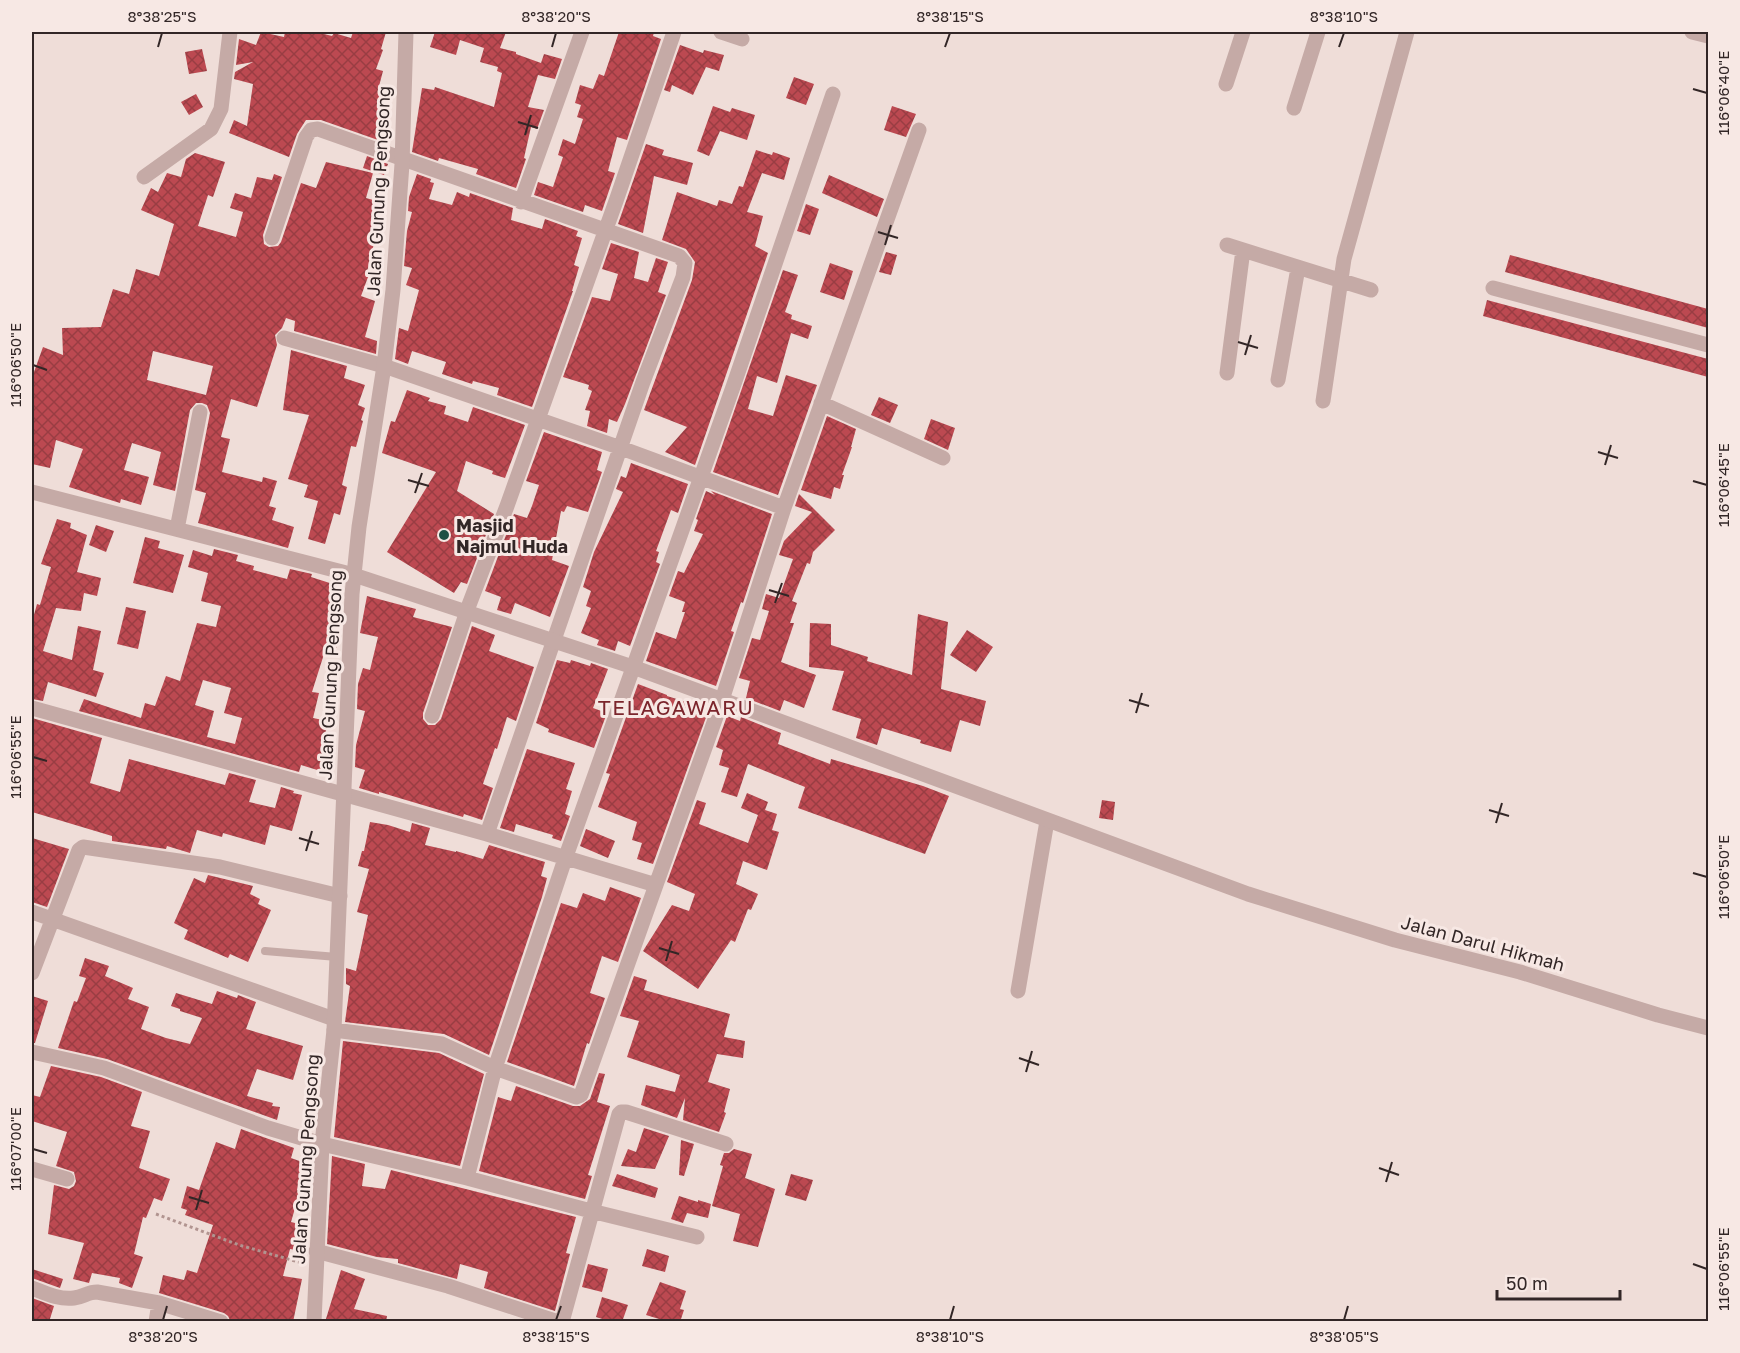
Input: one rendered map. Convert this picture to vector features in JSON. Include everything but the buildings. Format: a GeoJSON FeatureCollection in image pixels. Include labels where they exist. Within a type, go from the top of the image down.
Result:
{"type":"FeatureCollection","features":[{"type":"Feature","properties":{"kind":"street"},"geometry":{"type":"LineString","coordinates":[[144,177],[211,129],[216,121],[221,109],[230,32]]}},
{"type":"Feature","properties":{"kind":"street","name":"Jalan Gunung Pengsong"},"geometry":{"type":"LineString","coordinates":[[314,1322],[322,1144],[334,1024],[354,574],[393,290],[403,158],[406,32]]}},
{"type":"Feature","properties":{"kind":"street"},"geometry":{"type":"LineString","coordinates":[[521,202],[582,32]]}},
{"type":"Feature","properties":{"kind":"street"},"geometry":{"type":"LineString","coordinates":[[432,716],[674,32]]}},
{"type":"Feature","properties":{"kind":"street"},"geometry":{"type":"LineString","coordinates":[[721,32],[742,39]]}},
{"type":"Feature","properties":{"kind":"street"},"geometry":{"type":"LineString","coordinates":[[1226,84],[1243,32]]}},
{"type":"Feature","properties":{"kind":"street"},"geometry":{"type":"LineString","coordinates":[[1294,108],[1318,32]]}},
{"type":"Feature","properties":{"kind":"street"},"geometry":{"type":"LineString","coordinates":[[1323,401],[1344,259],[1407,32]]}},
{"type":"Feature","properties":{"kind":"street"},"geometry":{"type":"LineString","coordinates":[[1692,32],[1708,36]]}},
{"type":"Feature","properties":{"kind":"street"},"geometry":{"type":"LineString","coordinates":[[467,1178],[495,1068],[565,859],[701,478],[833,94]]}},
{"type":"Feature","properties":{"kind":"street"},"geometry":{"type":"LineString","coordinates":[[272,238],[306,137],[310,130],[318,129],[684,260],[686,267],[552,640],[487,834]]}},
{"type":"Feature","properties":{"kind":"street"},"geometry":{"type":"LineString","coordinates":[[32,912],[334,1024],[442,1044],[495,1068],[576,1097],[581,1095],[722,700],[784,508],[920,129]]}},
{"type":"Feature","properties":{"kind":"street"},"geometry":{"type":"LineString","coordinates":[[1227,245],[1371,290]]}},
{"type":"Feature","properties":{"kind":"street"},"geometry":{"type":"LineString","coordinates":[[1227,373],[1243,250]]}},
{"type":"Feature","properties":{"kind":"street"},"geometry":{"type":"LineString","coordinates":[[1278,380],[1298,268]]}},
{"type":"Feature","properties":{"kind":"street"},"geometry":{"type":"LineString","coordinates":[[1493,288],[1708,345]]}},
{"type":"Feature","properties":{"kind":"street"},"geometry":{"type":"LineString","coordinates":[[284,338],[384,366],[538,418],[784,508]]}},
{"type":"Feature","properties":{"kind":"street"},"geometry":{"type":"LineString","coordinates":[[821,403],[943,458]]}},
{"type":"Feature","properties":{"kind":"street"},"geometry":{"type":"LineString","coordinates":[[177,530],[200,412]]}},
{"type":"Feature","properties":{"kind":"street","name":"Jalan Darul Hikmah"},"geometry":{"type":"LineString","coordinates":[[32,492],[354,574],[633,667],[1248,894],[1339,923],[1520,972],[1658,1015],[1708,1028]]}},
{"type":"Feature","properties":{"kind":"street"},"geometry":{"type":"LineString","coordinates":[[32,708],[487,834],[656,885]]}},
{"type":"Feature","properties":{"kind":"street"},"geometry":{"type":"LineString","coordinates":[[1018,990],[1047,821]]}},
{"type":"Feature","properties":{"kind":"street"},"geometry":{"type":"LineString","coordinates":[[32,973],[79,850],[86,846],[220,867],[340,896]]}},
{"type":"Feature","properties":{"kind":"street"},"geometry":{"type":"LineString","coordinates":[[32,1052],[104,1068],[268,1128],[322,1144],[467,1178],[697,1237]]}},
{"type":"Feature","properties":{"kind":"street"},"geometry":{"type":"LineString","coordinates":[[316,1251],[448,1286],[560,1322],[617,1117],[621,1112],[726,1144]]}},
{"type":"Feature","properties":{"kind":"street"},"geometry":{"type":"LineString","coordinates":[[32,1169],[67,1179]]}},
{"type":"Feature","properties":{"kind":"street"},"geometry":{"type":"LineString","coordinates":[[32,1288],[59,1298],[77,1298],[89,1292],[97,1292],[159,1303],[221,1322]]}},
{"type":"Feature","properties":{"kind":"street"},"geometry":{"type":"LineString","coordinates":[[156,1322],[159,1303]]}},
{"type":"Feature","properties":{"kind":"lane"},"geometry":{"type":"LineString","coordinates":[[265,951],[337,957]]}},
{"type":"Feature","properties":{"kind":"path"},"geometry":{"type":"LineString","coordinates":[[156,1214],[239,1245],[316,1267]]}},
{"type":"Feature","properties":{"kind":"place","name":"Masjid Najmul Huda"},"geometry":{"type":"Point","coordinates":[444,535]}},
{"type":"Feature","properties":{"kind":"district","name":"TELAGAWARU"},"geometry":{"type":"Point","coordinates":[676,707]}}]}
